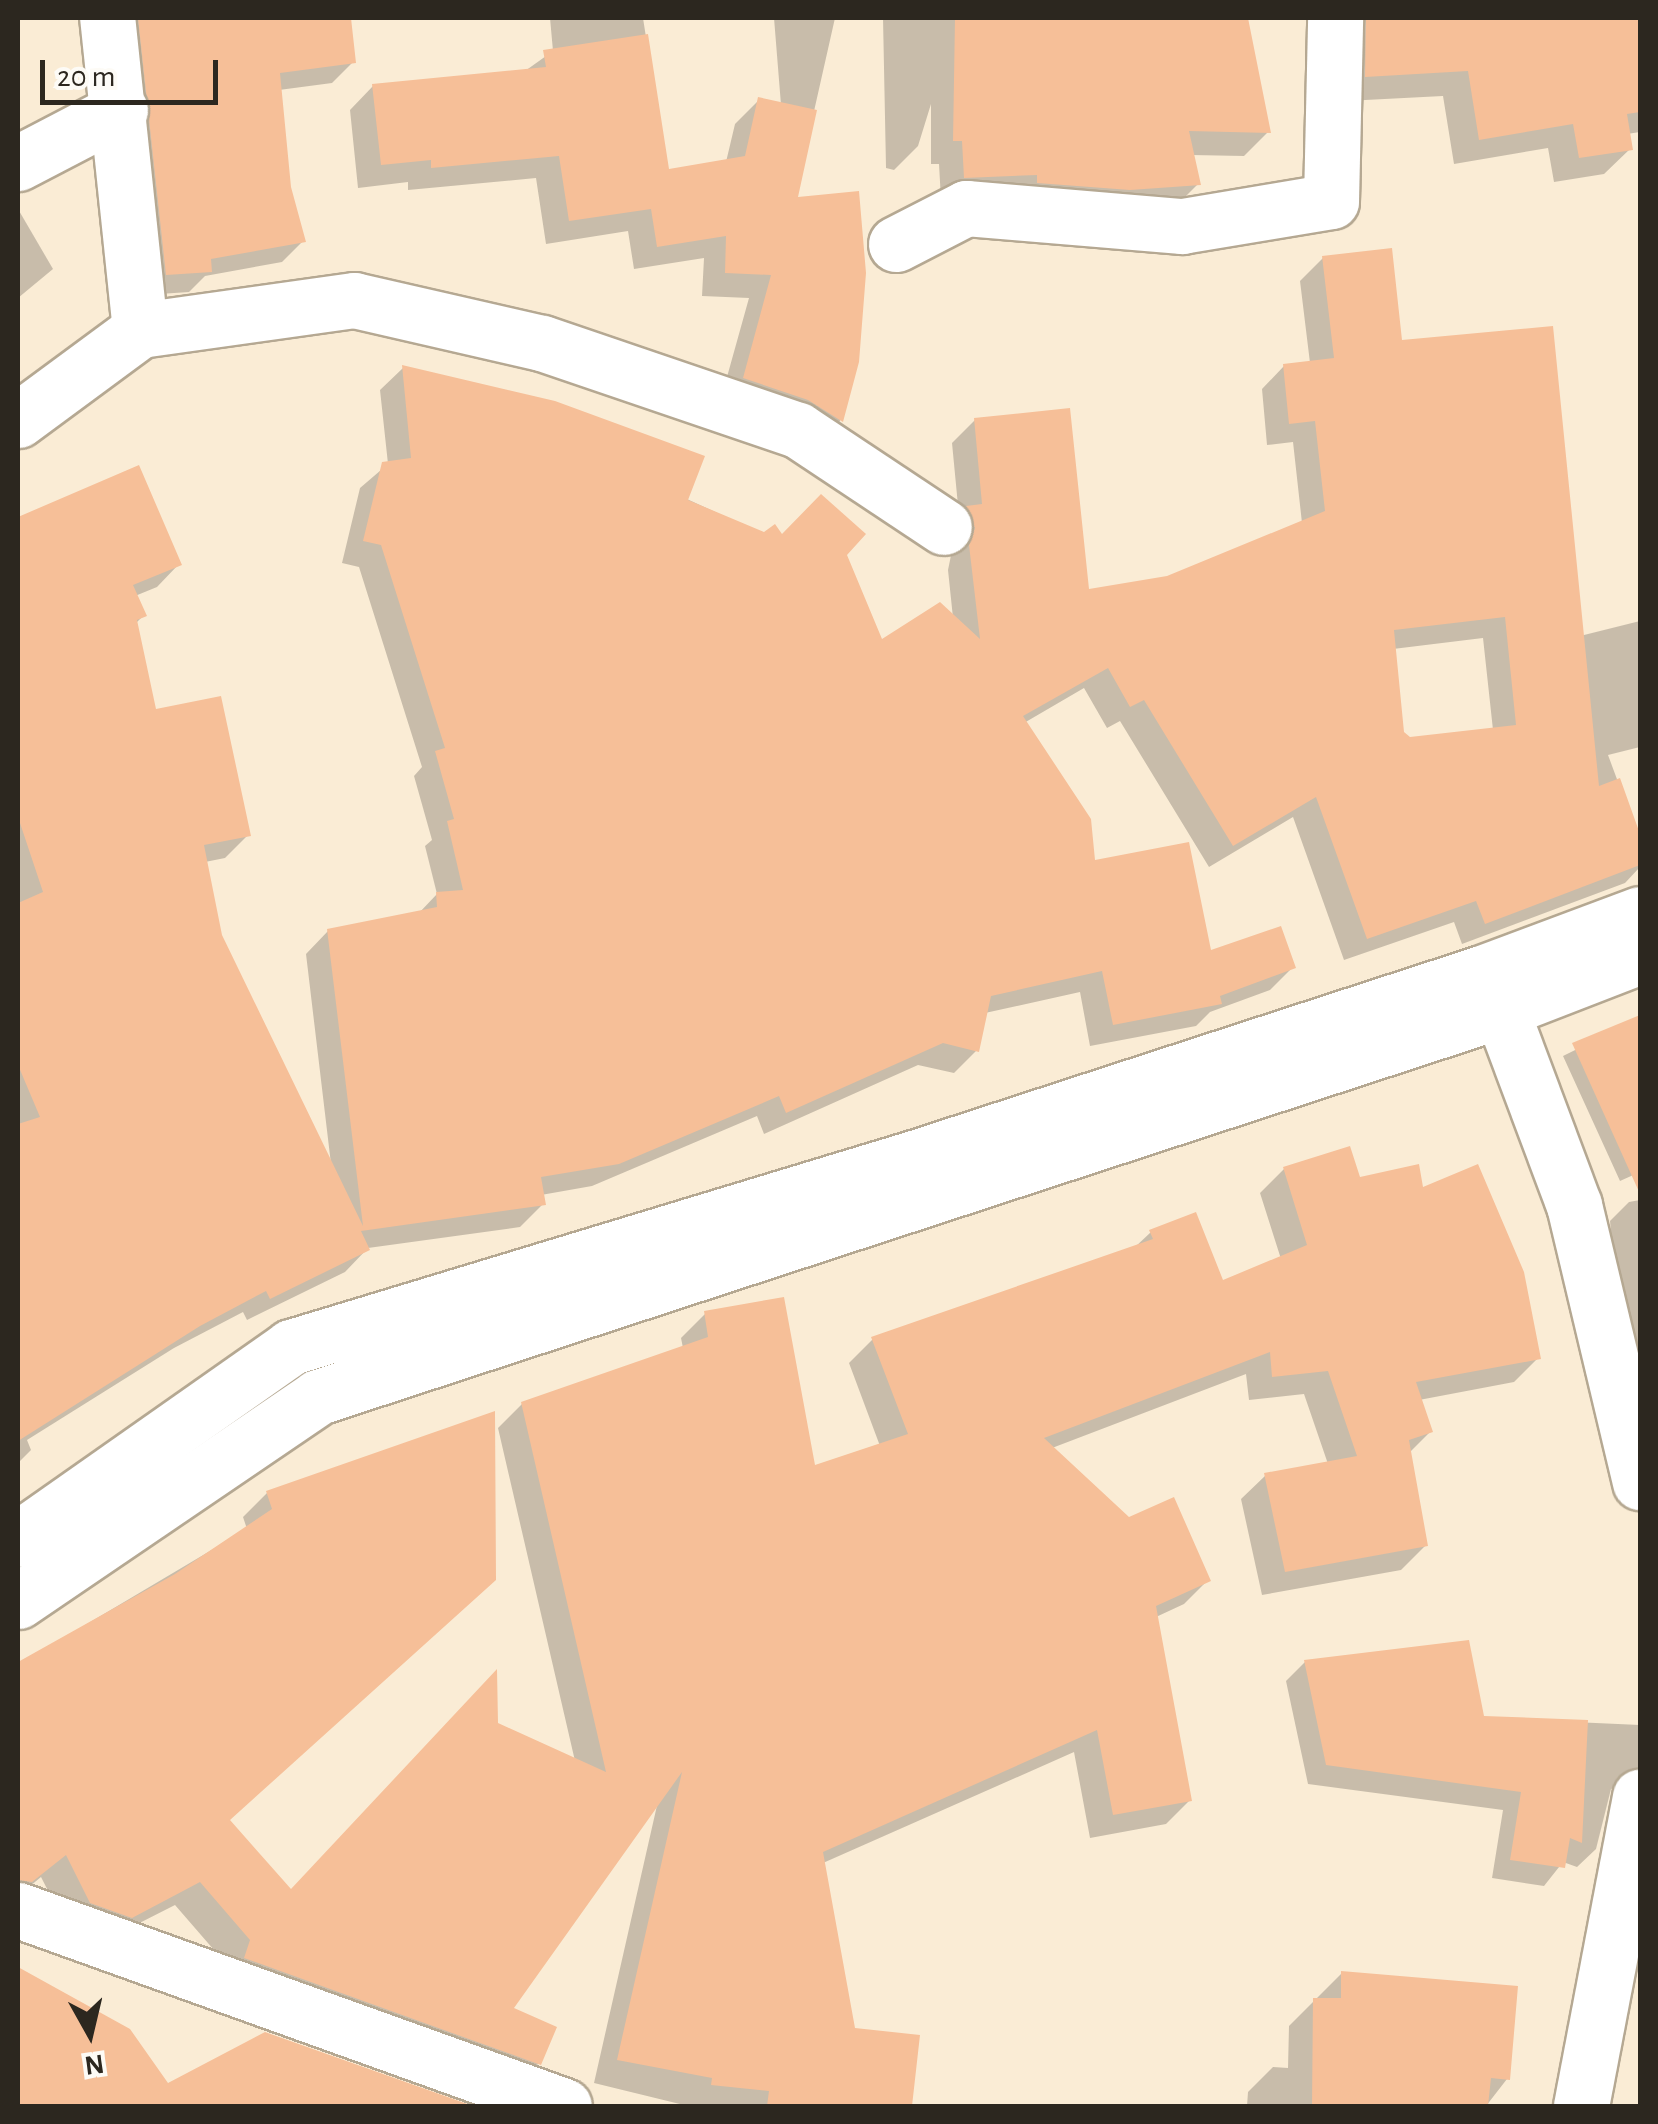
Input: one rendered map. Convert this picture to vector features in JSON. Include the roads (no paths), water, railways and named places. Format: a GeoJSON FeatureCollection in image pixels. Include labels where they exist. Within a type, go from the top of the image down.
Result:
{"type":"FeatureCollection","features":[{"type":"Feature","properties":{"kind":"street"},"geometry":{"type":"LineString","coordinates":[[107,18],[120,110],[140,330]]}},
{"type":"Feature","properties":{"kind":"street"},"geometry":{"type":"LineString","coordinates":[[896,244],[966,208],[1182,226],[1332,201],[1335,18]]}},
{"type":"Feature","properties":{"kind":"street"},"geometry":{"type":"LineString","coordinates":[[18,162],[120,110]]}},
{"type":"Feature","properties":{"kind":"street"},"geometry":{"type":"LineString","coordinates":[[18,420],[140,330],[354,300],[542,344],[798,430],[944,526]]}},
{"type":"Feature","properties":{"kind":"street"},"geometry":{"type":"LineString","coordinates":[[18,1539],[291,1348],[918,1157],[1485,972],[1640,914]]}},
{"type":"Feature","properties":{"kind":"street"},"geometry":{"type":"LineString","coordinates":[[18,1602],[318,1397],[1501,1010],[1640,956]]}},
{"type":"Feature","properties":{"kind":"street"},"geometry":{"type":"LineString","coordinates":[[1501,1010],[1574,1205],[1640,1482]]}},
{"type":"Feature","properties":{"kind":"street"},"geometry":{"type":"LineString","coordinates":[[1582,2106],[1640,1797]]}},
{"type":"Feature","properties":{"kind":"street"},"geometry":{"type":"LineString","coordinates":[[18,1910],[564,2106]]}}]}
